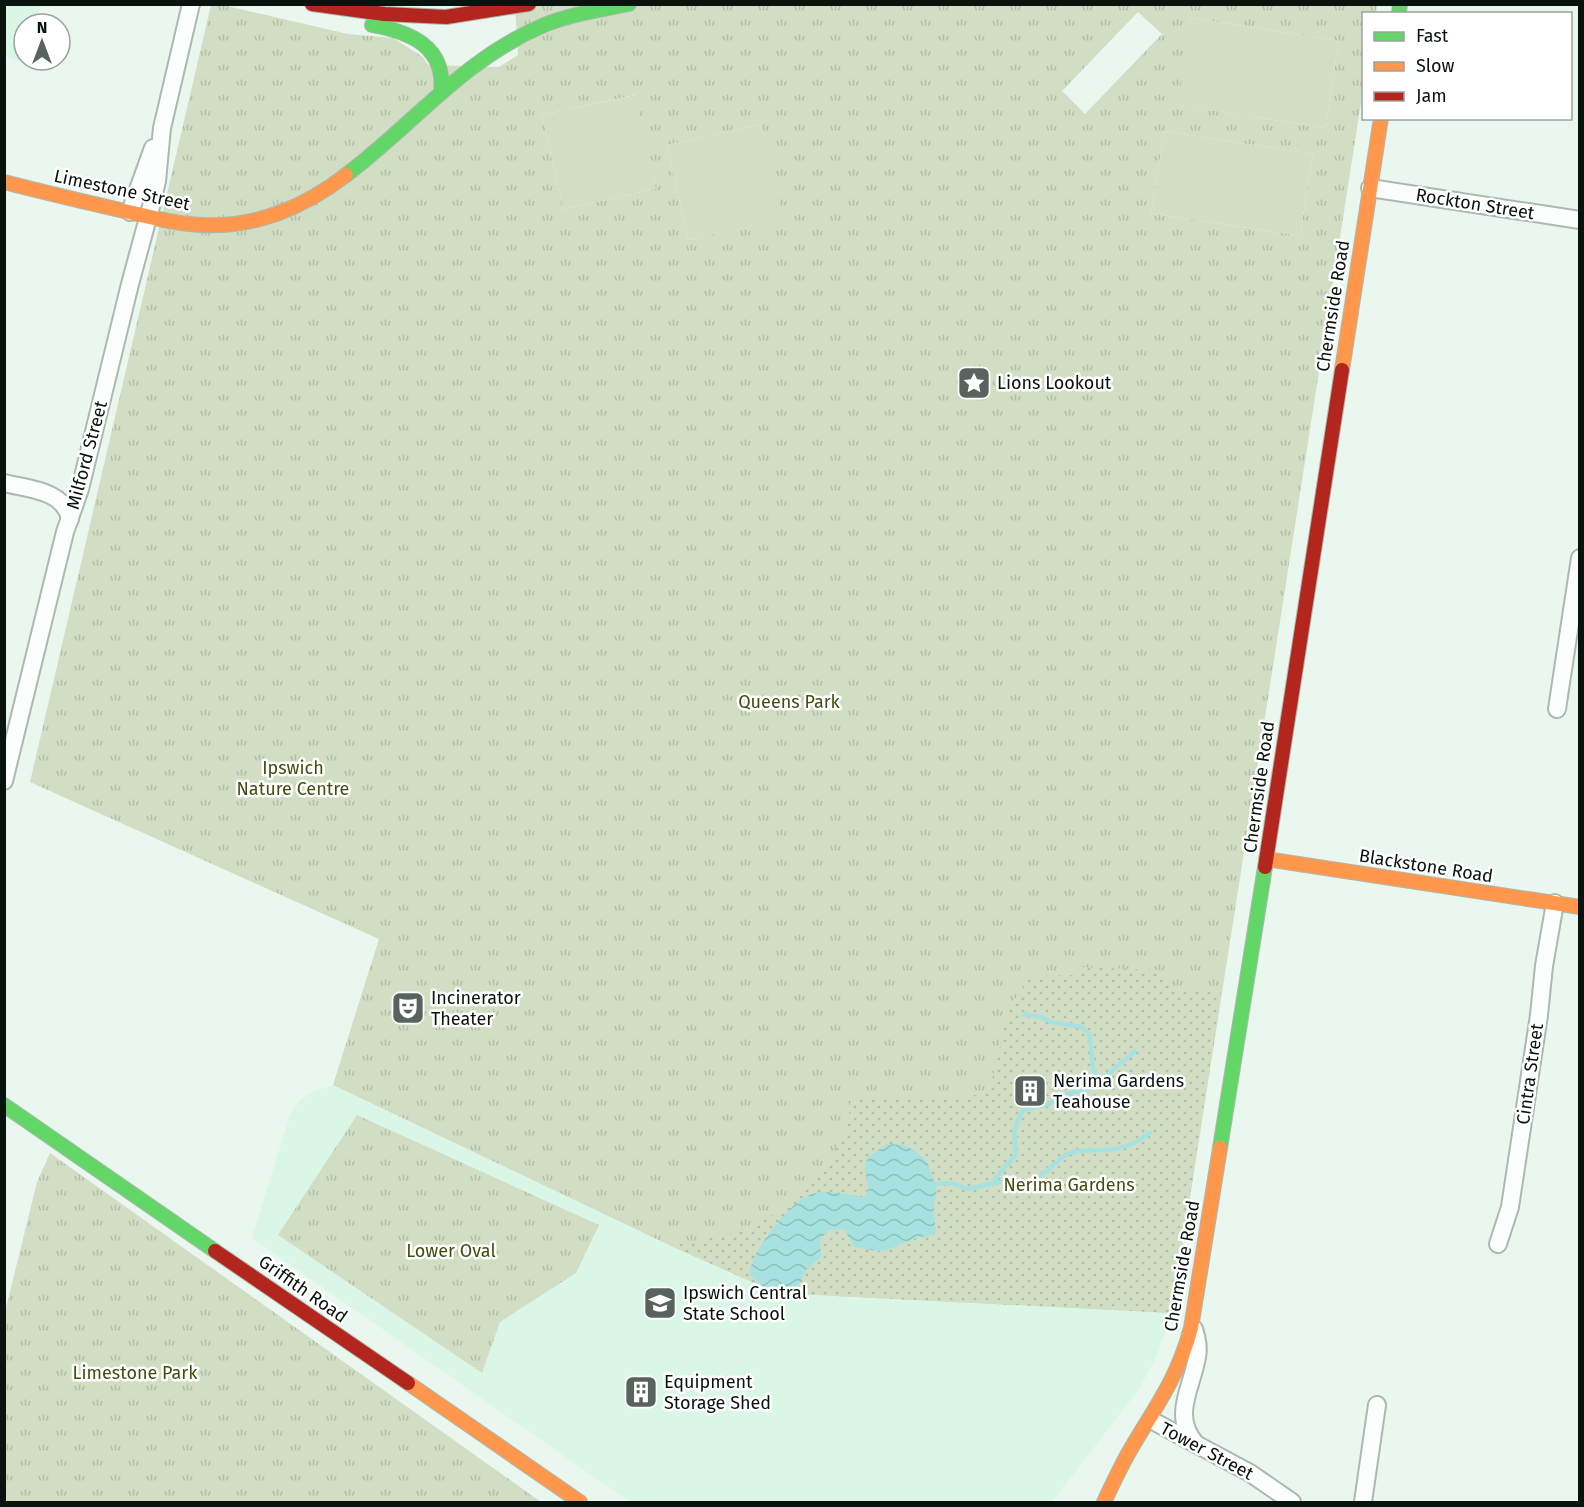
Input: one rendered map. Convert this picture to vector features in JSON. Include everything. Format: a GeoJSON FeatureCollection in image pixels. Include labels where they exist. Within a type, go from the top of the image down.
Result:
{"type":"FeatureCollection","features":[{"type":"Feature","properties":{"kind":"main road"},"geometry":{"type":"LineString","coordinates":[[307,4],[345,21],[395,29],[415,40],[432,54],[439,64],[442,78],[441,92]]}},
{"type":"Feature","properties":{"kind":"main road"},"geometry":{"type":"LineString","coordinates":[[312,4],[384,14],[446,17],[529,4]]}},
{"type":"Feature","properties":{"kind":"main road","name":"Limestone Street"},"geometry":{"type":"LineString","coordinates":[[4,182],[149,217],[189,224],[229,225],[268,218],[310,201],[347,177],[441,92],[488,56],[547,25],[629,4]]}},
{"type":"Feature","properties":{"kind":"main road","name":"Chermside Road"},"geometry":{"type":"LineString","coordinates":[[1097,1500],[1116,1463],[1151,1420],[1178,1373],[1187,1347],[1266,859],[1270,820],[1381,120]]}},
{"type":"Feature","properties":{"kind":"main road","name":"Blackstone Road"},"geometry":{"type":"LineString","coordinates":[[1266,859],[1580,907]]}},
{"type":"Feature","properties":{"kind":"main road","name":"Griffith Road"},"geometry":{"type":"LineString","coordinates":[[4,1105],[580,1503]]}},
{"type":"Feature","properties":{"kind":"street","name":"Milford Street"},"geometry":{"type":"LineString","coordinates":[[130,212],[162,128],[191,4]]}},
{"type":"Feature","properties":{"kind":"street","name":"Milford Street"},"geometry":{"type":"LineString","coordinates":[[4,782],[64,532],[80,489],[130,284],[149,217],[157,181],[162,128]]}},
{"type":"Feature","properties":{"kind":"street","name":"Rockton Street"},"geometry":{"type":"LineString","coordinates":[[1370,188],[1580,220]]}},
{"type":"Feature","properties":{"kind":"street"},"geometry":{"type":"LineString","coordinates":[[4,483],[53,496],[65,506],[70,519]]}},
{"type":"Feature","properties":{"kind":"street"},"geometry":{"type":"LineString","coordinates":[[1557,709],[1580,558]]}},
{"type":"Feature","properties":{"kind":"street","name":"Cintra Street"},"geometry":{"type":"LineString","coordinates":[[1498,1244],[1510,1208],[1555,903]]}},
{"type":"Feature","properties":{"kind":"street"},"geometry":{"type":"LineString","coordinates":[[1192,1322],[1197,1337],[1198,1354],[1184,1403],[1183,1416],[1187,1431],[1198,1445]]}},
{"type":"Feature","properties":{"kind":"street"},"geometry":{"type":"LineString","coordinates":[[1363,1503],[1377,1405]]}},
{"type":"Feature","properties":{"kind":"street","name":"Tower Street"},"geometry":{"type":"LineString","coordinates":[[1151,1420],[1250,1473],[1292,1503]]}},
{"type":"Feature","properties":{"kind":"shaded area"},"geometry":{"type":"Polygon","coordinates":[[[5,4],[41,5],[39,12],[12,12],[12,59],[5,57],[5,4]]]}},
{"type":"Feature","properties":{"kind":"shaded area","name":"Ipswich Central State School"},"geometry":{"type":"Polygon","coordinates":[[[333,1085],[671,1246],[777,1293],[1172,1313],[1155,1360],[1138,1390],[1052,1502],[630,1502],[252,1238],[290,1115],[299,1101],[310,1093],[333,1085]]]}},
{"type":"Feature","properties":{"kind":"green space","name":"Queens Park"},"geometry":{"type":"Polygon","coordinates":[[[211,5],[222,5],[348,34],[393,38],[423,57],[428,65],[499,67],[518,55],[515,5],[1377,5],[1376,12],[1362,12],[1362,96],[1172,1313],[777,1293],[671,1246],[333,1085],[379,939],[30,782],[211,5]],[[1138,12],[1062,91],[1085,114],[1162,34],[1138,12]],[[1191,18],[1178,105],[1325,128],[1339,41],[1191,18]],[[635,95],[542,115],[563,209],[656,189],[635,95]],[[761,124],[667,145],[688,240],[782,219],[761,124]],[[1164,131],[1151,213],[1300,236],[1313,154],[1164,131]]]}},
{"type":"Feature","properties":{"kind":"green space"},"geometry":{"type":"Polygon","coordinates":[[[1191,18],[1339,41],[1325,128],[1177,105],[1191,18]]]}},
{"type":"Feature","properties":{"kind":"green space"},"geometry":{"type":"Polygon","coordinates":[[[636,95],[656,189],[563,209],[542,115],[636,95]]]}},
{"type":"Feature","properties":{"kind":"green space"},"geometry":{"type":"Polygon","coordinates":[[[761,124],[783,219],[688,240],[667,145],[761,124]]]}},
{"type":"Feature","properties":{"kind":"green space"},"geometry":{"type":"Polygon","coordinates":[[[1164,131],[1313,154],[1300,236],[1151,213],[1164,131]]]}},
{"type":"Feature","properties":{"kind":"green space","name":"Nerima Gardens"},"geometry":{"type":"Polygon","coordinates":[[[1079,967],[1162,970],[1171,990],[1221,993],[1172,1313],[777,1293],[671,1246],[747,1230],[797,1200],[824,1168],[846,1135],[851,1098],[950,1099],[989,1093],[1009,1008],[1030,976],[1076,975],[1079,967]]]}},
{"type":"Feature","properties":{"kind":"green space","name":"Lower Oval"},"geometry":{"type":"Polygon","coordinates":[[[357,1115],[599,1225],[576,1273],[500,1322],[482,1373],[278,1235],[357,1115]]]}},
{"type":"Feature","properties":{"kind":"green space","name":"Limestone Park"},"geometry":{"type":"Polygon","coordinates":[[[50,1153],[541,1502],[5,1502],[5,1312],[37,1182],[50,1153]]]}},
{"type":"Feature","properties":{"kind":"water"},"geometry":{"type":"Polygon","coordinates":[[[888,1144],[903,1145],[914,1150],[927,1161],[937,1190],[933,1211],[936,1230],[932,1235],[910,1240],[888,1250],[878,1251],[854,1247],[844,1229],[828,1230],[820,1240],[821,1257],[806,1270],[793,1296],[780,1295],[769,1290],[750,1275],[755,1255],[762,1244],[780,1220],[799,1201],[820,1192],[863,1197],[869,1189],[865,1173],[866,1162],[888,1144]]]}},
{"type":"Feature","properties":{"kind":"waterway"},"geometry":{"type":"LineString","coordinates":[[1023,1014],[1082,1027],[1090,1035],[1093,1069],[1099,1082]]}},
{"type":"Feature","properties":{"kind":"waterway"},"geometry":{"type":"LineString","coordinates":[[993,1182],[1016,1154],[1015,1131],[1023,1110],[1055,1102],[1063,1095],[1088,1089],[1135,1051]]}},
{"type":"Feature","properties":{"kind":"waterway"},"geometry":{"type":"LineString","coordinates":[[934,1184],[952,1183],[968,1189],[1008,1180],[1034,1181],[1067,1154],[1117,1149],[1134,1143],[1150,1133]]}},
{"type":"Feature","properties":{"kind":"traffic: fast"},"geometry":{"type":"LineString","coordinates":[[346,175],[464,74],[515,39],[565,18],[629,4]]}},
{"type":"Feature","properties":{"kind":"traffic: fast"},"geometry":{"type":"LineString","coordinates":[[1399,12],[1400,4]]}},
{"type":"Feature","properties":{"kind":"traffic: fast"},"geometry":{"type":"LineString","coordinates":[[372,25],[400,32],[423,44],[438,64],[441,92]]}},
{"type":"Feature","properties":{"kind":"traffic: fast"},"geometry":{"type":"LineString","coordinates":[[1220,1148],[1265,867]]}},
{"type":"Feature","properties":{"kind":"traffic: fast"},"geometry":{"type":"LineString","coordinates":[[4,1105],[215,1251]]}},
{"type":"Feature","properties":{"kind":"traffic: slow"},"geometry":{"type":"LineString","coordinates":[[1342,370],[1381,120]]}},
{"type":"Feature","properties":{"kind":"traffic: slow"},"geometry":{"type":"LineString","coordinates":[[4,182],[161,219],[192,224],[222,225],[260,219],[296,206],[314,197],[346,175]]}},
{"type":"Feature","properties":{"kind":"traffic: slow"},"geometry":{"type":"LineString","coordinates":[[1266,859],[1580,907]]}},
{"type":"Feature","properties":{"kind":"traffic: slow"},"geometry":{"type":"LineString","coordinates":[[1104,1502],[1126,1458],[1172,1378],[1191,1328],[1220,1148]]}},
{"type":"Feature","properties":{"kind":"traffic: slow"},"geometry":{"type":"LineString","coordinates":[[408,1383],[580,1502]]}},
{"type":"Feature","properties":{"kind":"traffic: jam"},"geometry":{"type":"LineString","coordinates":[[312,4],[384,14],[446,17],[529,4]]}},
{"type":"Feature","properties":{"kind":"traffic: jam"},"geometry":{"type":"LineString","coordinates":[[1265,867],[1342,370]]}},
{"type":"Feature","properties":{"kind":"traffic: jam"},"geometry":{"type":"LineString","coordinates":[[215,1251],[408,1383]]}},
{"type":"Feature","properties":{"kind":"place","name":"Lions Lookout"},"geometry":{"type":"Point","coordinates":[974,383]}},
{"type":"Feature","properties":{"kind":"place","name":"Incinerator Theater"},"geometry":{"type":"Point","coordinates":[408,1008]}},
{"type":"Feature","properties":{"kind":"place","name":"Nerima Gardens Teahouse"},"geometry":{"type":"Point","coordinates":[1030,1091]}},
{"type":"Feature","properties":{"kind":"place","name":"Ipswich Central State School"},"geometry":{"type":"Point","coordinates":[660,1303]}},
{"type":"Feature","properties":{"kind":"place","name":"Equipment Storage Shed"},"geometry":{"type":"Point","coordinates":[641,1392]}},
{"type":"Feature","properties":{"kind":"park label","name":"Ipswich Nature Centre"},"geometry":{"type":"Point","coordinates":[293,778]}}]}
